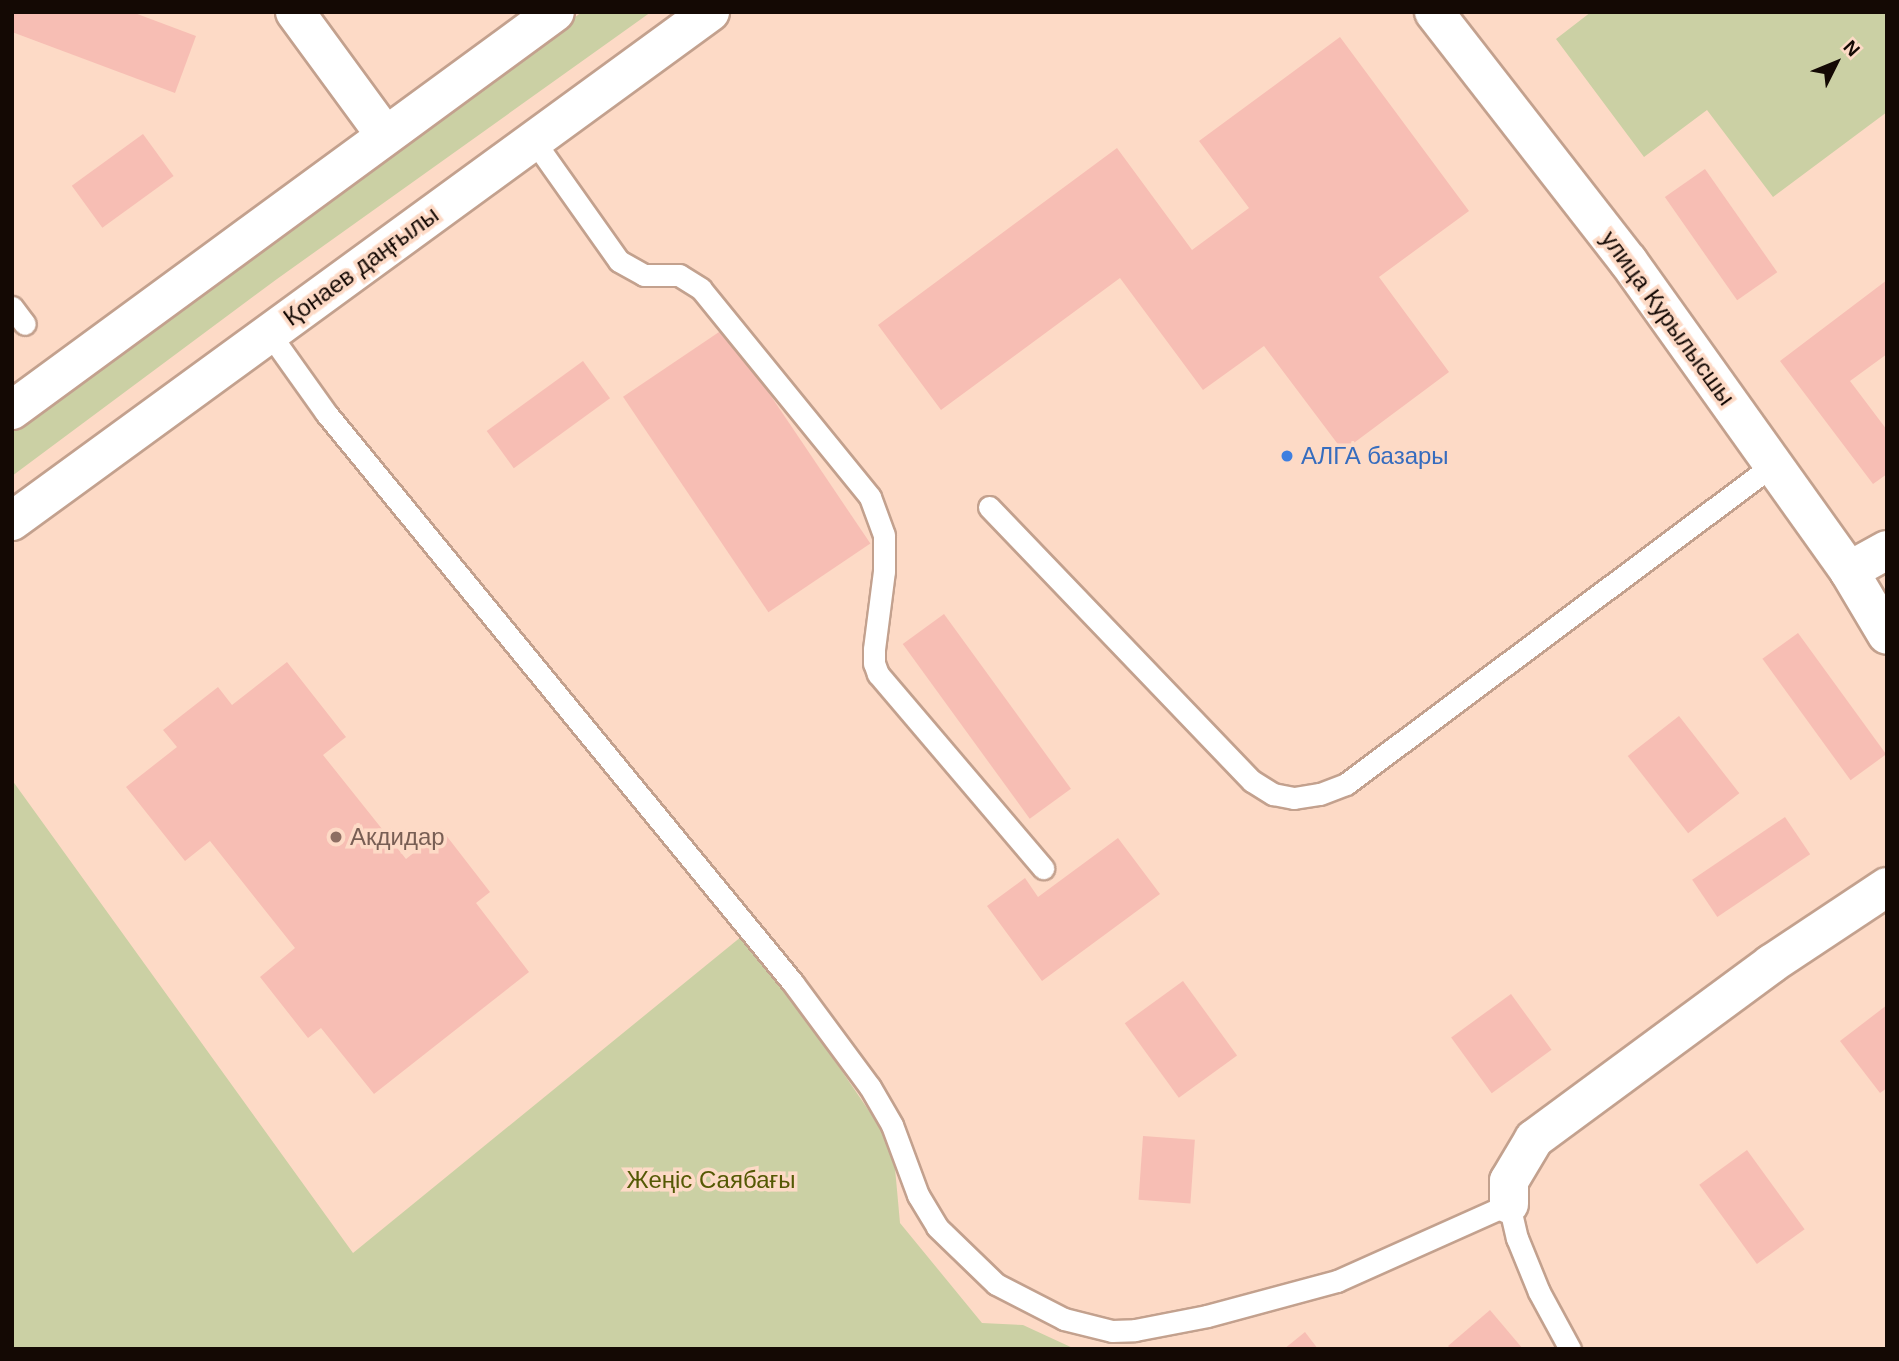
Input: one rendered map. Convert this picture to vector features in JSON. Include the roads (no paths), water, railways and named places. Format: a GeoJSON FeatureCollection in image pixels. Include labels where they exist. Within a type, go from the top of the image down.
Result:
{"type":"FeatureCollection","features":[{"type":"Feature","properties":{"kind":"main road"},"geometry":{"type":"LineString","coordinates":[[295,12],[374,120]]}},
{"type":"Feature","properties":{"kind":"main road"},"geometry":{"type":"LineString","coordinates":[[12,410],[555,12]]}},
{"type":"Feature","properties":{"kind":"main road","name":"Қонаев даңғылы"},"geometry":{"type":"LineString","coordinates":[[12,521],[710,12]]}},
{"type":"Feature","properties":{"kind":"main road","name":"улица Курылысшы"},"geometry":{"type":"LineString","coordinates":[[1434,12],[1628,261],[1849,571],[1887,635]]}},
{"type":"Feature","properties":{"kind":"main road"},"geometry":{"type":"LineString","coordinates":[[1849,571],[1887,550]]}},
{"type":"Feature","properties":{"kind":"main road"},"geometry":{"type":"LineString","coordinates":[[1509,1205],[1509,1181],[1534,1139],[1771,964],[1887,887]]}},
{"type":"Feature","properties":{"kind":"lane"},"geometry":{"type":"LineString","coordinates":[[534,141],[619,261],[644,275],[679,275],[701,289],[870,497],[884,535],[884,571],[874,649],[874,663],[878,674],[1044,868]]}},
{"type":"Feature","properties":{"kind":"lane"},"geometry":{"type":"LineString","coordinates":[[268,333],[326,413],[793,984],[870,1087],[892,1125],[918,1195],[937,1227],[996,1284],[1064,1319],[1112,1331],[1135,1330],[1207,1316],[1336,1281],[1509,1205],[1517,1238],[1539,1292],[1570,1349]]}},
{"type":"Feature","properties":{"kind":"lane"},"geometry":{"type":"LineString","coordinates":[[989,507],[1252,781],[1273,794],[1294,798],[1320,794],[1346,784],[1774,464]]}},
{"type":"Feature","properties":{"kind":"place","name":"АЛГА базары"},"geometry":{"type":"Point","coordinates":[1287,456]}},
{"type":"Feature","properties":{"kind":"place","name":"Акдидар"},"geometry":{"type":"Point","coordinates":[336,837]}},
{"type":"Feature","properties":{"kind":"park label","name":"Жеңіс Саябағы"},"geometry":{"type":"Point","coordinates":[711,1180]}}]}
